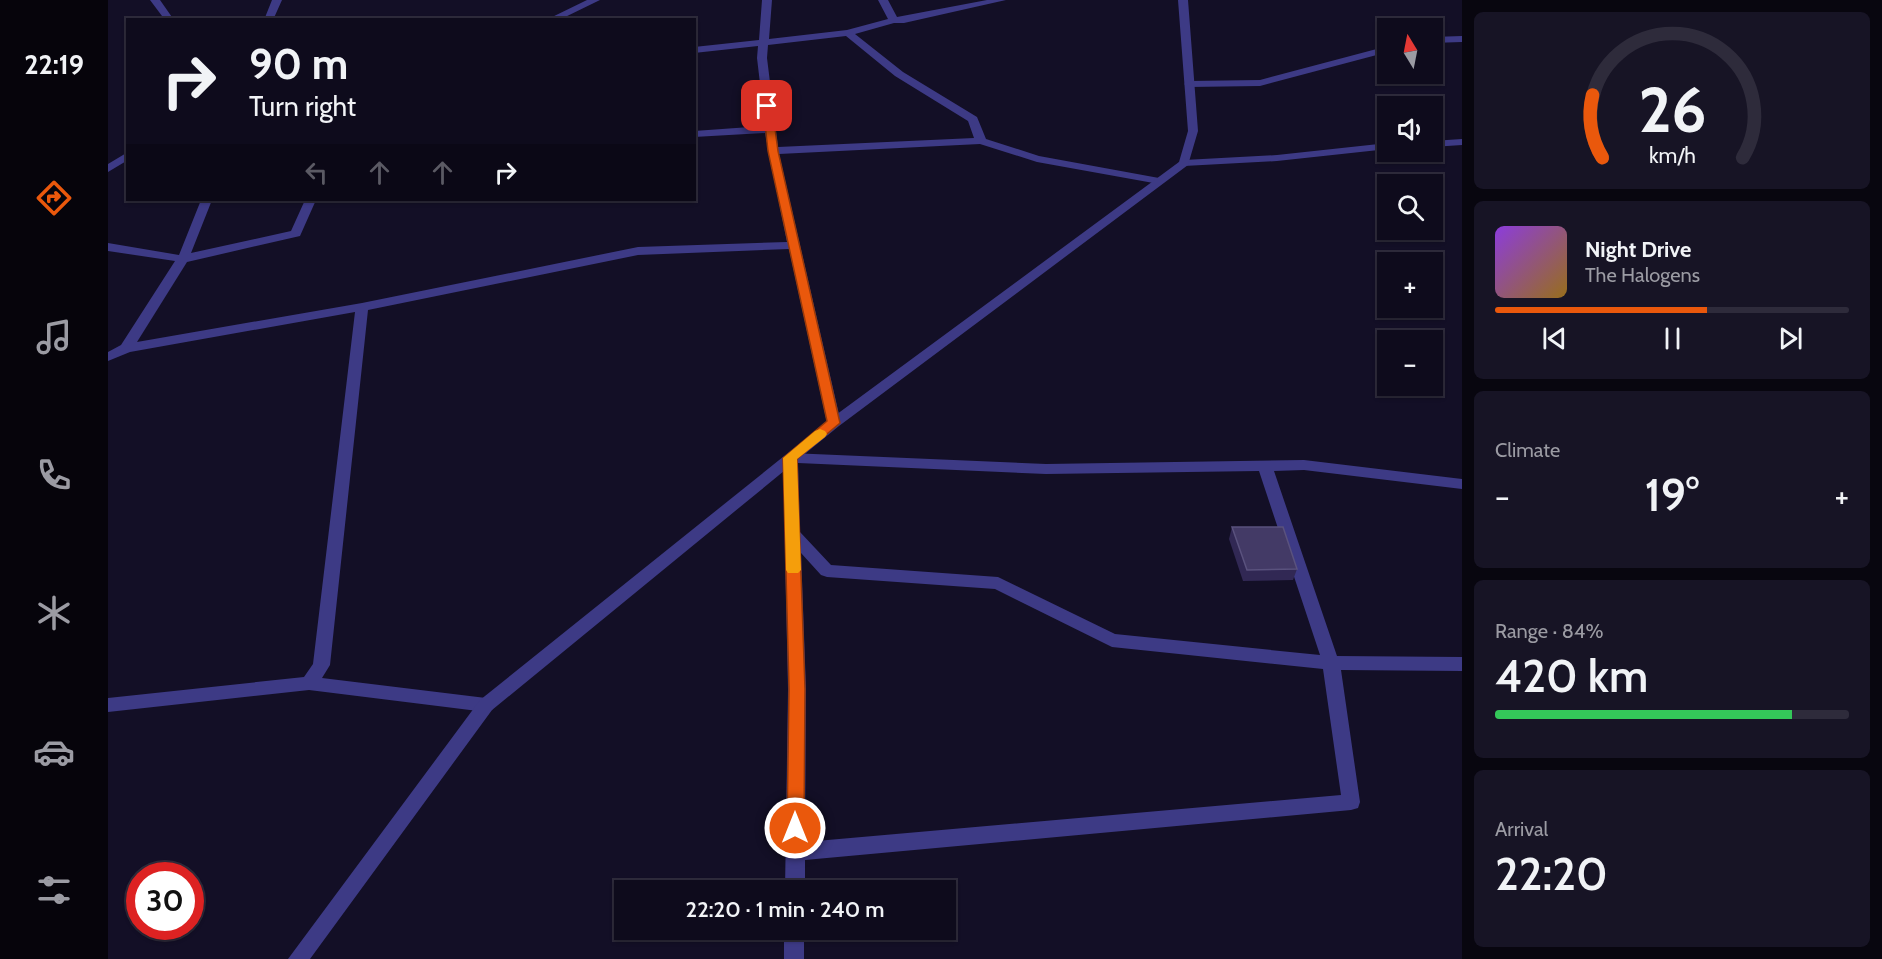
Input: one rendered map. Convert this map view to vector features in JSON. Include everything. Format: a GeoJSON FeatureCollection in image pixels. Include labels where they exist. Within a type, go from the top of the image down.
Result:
{"type":"FeatureCollection","features":[{"type":"Feature","properties":{"kind":"street"},"geometry":{"type":"LineString","coordinates":[[155,0],[168,18]]}},
{"type":"Feature","properties":{"kind":"street"},"geometry":{"type":"LineString","coordinates":[[269,18],[277,0]]}},
{"type":"Feature","properties":{"kind":"street"},"geometry":{"type":"LineString","coordinates":[[555,18],[595,0]]}},
{"type":"Feature","properties":{"kind":"street"},"geometry":{"type":"LineString","coordinates":[[767,0],[762,58],[773,151],[834,423]]}},
{"type":"Feature","properties":{"kind":"street"},"geometry":{"type":"LineString","coordinates":[[883,0],[894,20]]}},
{"type":"Feature","properties":{"kind":"street"},"geometry":{"type":"LineString","coordinates":[[696,50],[848,33],[894,20],[904,20],[1001,0]]}},
{"type":"Feature","properties":{"kind":"street"},"geometry":{"type":"LineString","coordinates":[[1183,0],[1193,131],[1184,163]]}},
{"type":"Feature","properties":{"kind":"street"},"geometry":{"type":"LineString","coordinates":[[848,33],[899,74],[973,119],[981,141]]}},
{"type":"Feature","properties":{"kind":"street"},"geometry":{"type":"LineString","coordinates":[[1443,40],[1462,39]]}},
{"type":"Feature","properties":{"kind":"street"},"geometry":{"type":"LineString","coordinates":[[1189,84],[1260,83],[1377,53]]}},
{"type":"Feature","properties":{"kind":"street"},"geometry":{"type":"LineString","coordinates":[[696,134],[770,129]]}},
{"type":"Feature","properties":{"kind":"street"},"geometry":{"type":"LineString","coordinates":[[773,151],[981,141],[1037,159],[1160,181]]}},
{"type":"Feature","properties":{"kind":"street"},"geometry":{"type":"LineString","coordinates":[[1443,143],[1462,142]]}},
{"type":"Feature","properties":{"kind":"street"},"geometry":{"type":"LineString","coordinates":[[298,959],[486,705],[834,423],[1184,163],[1277,158],[1377,147]]}},
{"type":"Feature","properties":{"kind":"street"},"geometry":{"type":"LineString","coordinates":[[108,169],[126,156]]}},
{"type":"Feature","properties":{"kind":"street"},"geometry":{"type":"LineString","coordinates":[[126,348],[183,259],[207,201]]}},
{"type":"Feature","properties":{"kind":"street"},"geometry":{"type":"LineString","coordinates":[[108,247],[183,259],[296,233],[310,201]]}},
{"type":"Feature","properties":{"kind":"street"},"geometry":{"type":"LineString","coordinates":[[108,357],[126,348],[362,307],[638,251],[793,245]]}},
{"type":"Feature","properties":{"kind":"street"},"geometry":{"type":"LineString","coordinates":[[309,683],[321,665],[362,307]]}},
{"type":"Feature","properties":{"kind":"street"},"geometry":{"type":"LineString","coordinates":[[790,458],[1046,469],[1304,465],[1462,484]]}},
{"type":"Feature","properties":{"kind":"street"},"geometry":{"type":"LineString","coordinates":[[790,458],[797,689],[795,880]]}},
{"type":"Feature","properties":{"kind":"street"},"geometry":{"type":"LineString","coordinates":[[795,852],[1351,802],[1331,663],[1265,465]]}},
{"type":"Feature","properties":{"kind":"street"},"geometry":{"type":"LineString","coordinates":[[792,532],[827,571],[998,583],[1112,640],[1331,663],[1462,664]]}},
{"type":"Feature","properties":{"kind":"street"},"geometry":{"type":"LineString","coordinates":[[108,705],[309,683],[486,705]]}},
{"type":"Feature","properties":{"kind":"street"},"geometry":{"type":"LineString","coordinates":[[794,940],[794,959]]}},
{"type":"Feature","properties":{"kind":"building"},"geometry":{"type":"Polygon","coordinates":[[[1232,527],[1283,527],[1297,569],[1247,570],[1232,527]]]}},
{"type":"Feature","properties":{"kind":"slow traffic"},"geometry":{"type":"LineString","coordinates":[[793,570],[790,458],[820,434]]}},
{"type":"Feature","properties":{"kind":"route"},"geometry":{"type":"LineString","coordinates":[[767,106],[773,151],[834,423],[790,458],[797,689],[795,828]]}}]}
